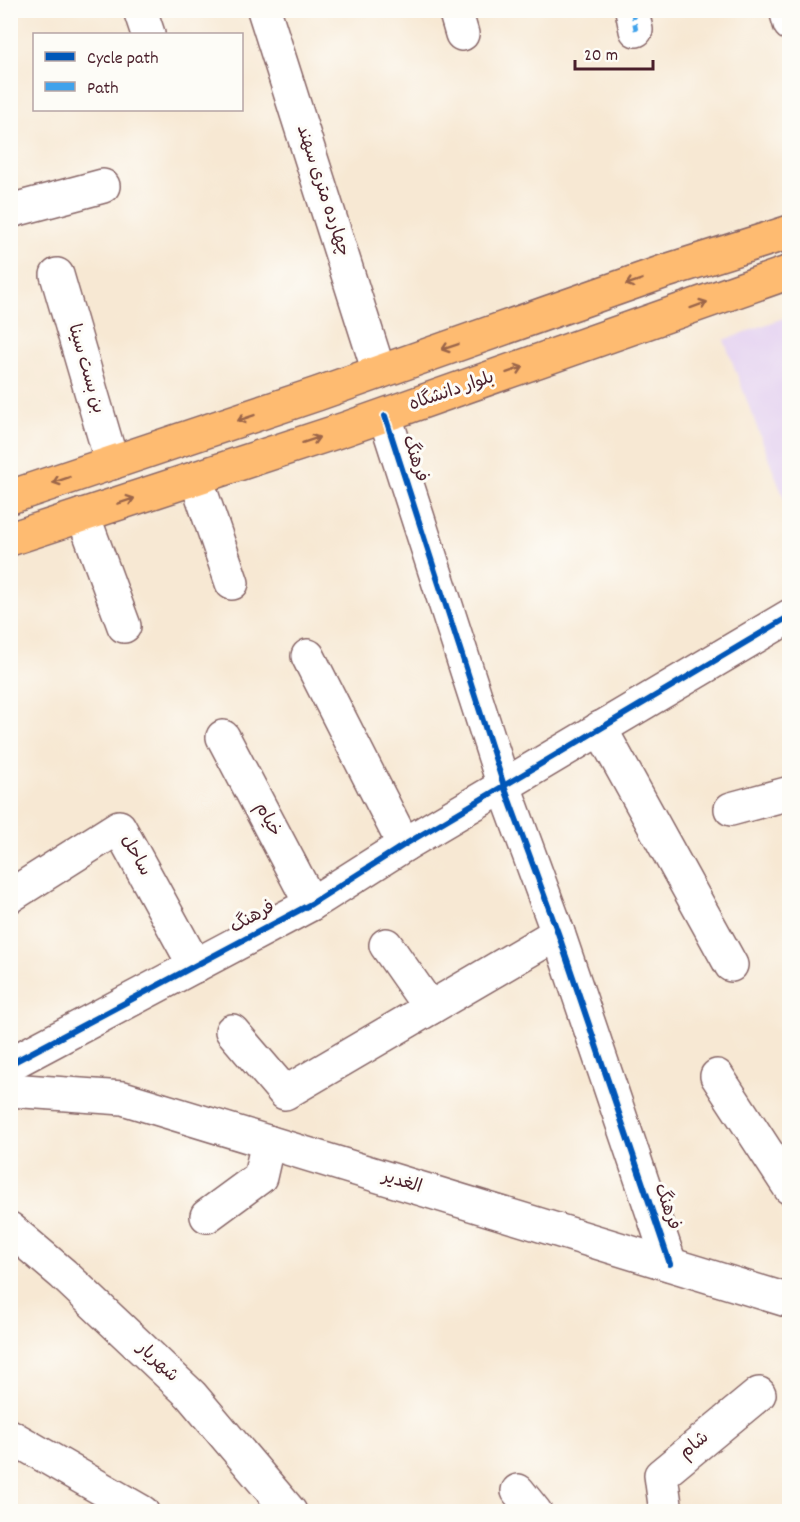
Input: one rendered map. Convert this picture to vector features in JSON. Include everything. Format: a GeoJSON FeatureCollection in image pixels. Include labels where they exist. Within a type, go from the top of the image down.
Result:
{"type":"FeatureCollection","features":[{"type":"Feature","properties":{"kind":"main road"},"geometry":{"type":"LineString","coordinates":[[10,498],[663,272],[789,232]]}},
{"type":"Feature","properties":{"kind":"main road","name":"بلوار دانشگاه"},"geometry":{"type":"LineString","coordinates":[[10,539],[385,416],[789,272]]}},
{"type":"Feature","properties":{"kind":"street"},"geometry":{"type":"LineString","coordinates":[[140,10],[148,33]]}},
{"type":"Feature","properties":{"kind":"street","name":"چهارده متری سهند"},"geometry":{"type":"LineString","coordinates":[[264,10],[379,372]]}},
{"type":"Feature","properties":{"kind":"street"},"geometry":{"type":"LineString","coordinates":[[786,10],[789,24]]}},
{"type":"Feature","properties":{"kind":"street"},"geometry":{"type":"LineString","coordinates":[[10,211],[103,186]]}},
{"type":"Feature","properties":{"kind":"street","name":"بن بست سینا"},"geometry":{"type":"LineString","coordinates":[[57,275],[112,463]]}},
{"type":"Feature","properties":{"kind":"street","name":"فرهنگ"},"geometry":{"type":"LineString","coordinates":[[385,416],[504,786],[558,933],[670,1263]]}},
{"type":"Feature","properties":{"kind":"street"},"geometry":{"type":"LineString","coordinates":[[196,478],[232,583]]}},
{"type":"Feature","properties":{"kind":"street"},"geometry":{"type":"LineString","coordinates":[[83,515],[124,626]]}},
{"type":"Feature","properties":{"kind":"street","name":"فرهنگ"},"geometry":{"type":"LineString","coordinates":[[10,1064],[310,904],[404,845],[789,616]]}},
{"type":"Feature","properties":{"kind":"street"},"geometry":{"type":"LineString","coordinates":[[308,657],[404,845]]}},
{"type":"Feature","properties":{"kind":"street"},"geometry":{"type":"LineString","coordinates":[[600,728],[731,965]]}},
{"type":"Feature","properties":{"kind":"street","name":"خیام"},"geometry":{"type":"LineString","coordinates":[[223,737],[310,904]]}},
{"type":"Feature","properties":{"kind":"street"},"geometry":{"type":"LineString","coordinates":[[731,809],[789,793]]}},
{"type":"Feature","properties":{"kind":"street","name":"ساحل"},"geometry":{"type":"LineString","coordinates":[[10,896],[119,827],[195,966]]}},
{"type":"Feature","properties":{"kind":"street"},"geometry":{"type":"LineString","coordinates":[[232,1031],[285,1093],[558,933]]}},
{"type":"Feature","properties":{"kind":"street"},"geometry":{"type":"LineString","coordinates":[[386,945],[430,1008]]}},
{"type":"Feature","properties":{"kind":"street"},"geometry":{"type":"LineString","coordinates":[[717,1076],[789,1188]]}},
{"type":"Feature","properties":{"kind":"street","name":"الغدیر"},"geometry":{"type":"LineString","coordinates":[[10,1090],[123,1098],[787,1298]]}},
{"type":"Feature","properties":{"kind":"street"},"geometry":{"type":"LineString","coordinates":[[207,1216],[260,1177],[268,1142]]}},
{"type":"Feature","properties":{"kind":"street","name":"شهریار"},"geometry":{"type":"LineString","coordinates":[[10,1229],[63,1274],[191,1395],[290,1512]]}},
{"type":"Feature","properties":{"kind":"street","name":"شام"},"geometry":{"type":"LineString","coordinates":[[666,1512],[661,1474],[759,1394]]}},
{"type":"Feature","properties":{"kind":"street"},"geometry":{"type":"LineString","coordinates":[[10,1436],[142,1512]]}},
{"type":"Feature","properties":{"kind":"shaded area"},"geometry":{"type":"Polygon","coordinates":[[[790,316],[789,512],[724,340],[790,316]]]}},
{"type":"Feature","properties":{"kind":"marked path"},"geometry":{"type":"LineString","coordinates":[[632,10],[636,30]]}},
{"type":"Feature","properties":{"kind":"marked path"},"geometry":{"type":"LineString","coordinates":[[786,10],[790,24]]}},
{"type":"Feature","properties":{"kind":"cycle path"},"geometry":{"type":"LineString","coordinates":[[385,416],[504,786],[558,933],[670,1264]]}},
{"type":"Feature","properties":{"kind":"cycle path"},"geometry":{"type":"LineString","coordinates":[[10,1064],[311,904],[404,845],[790,616]]}}]}
